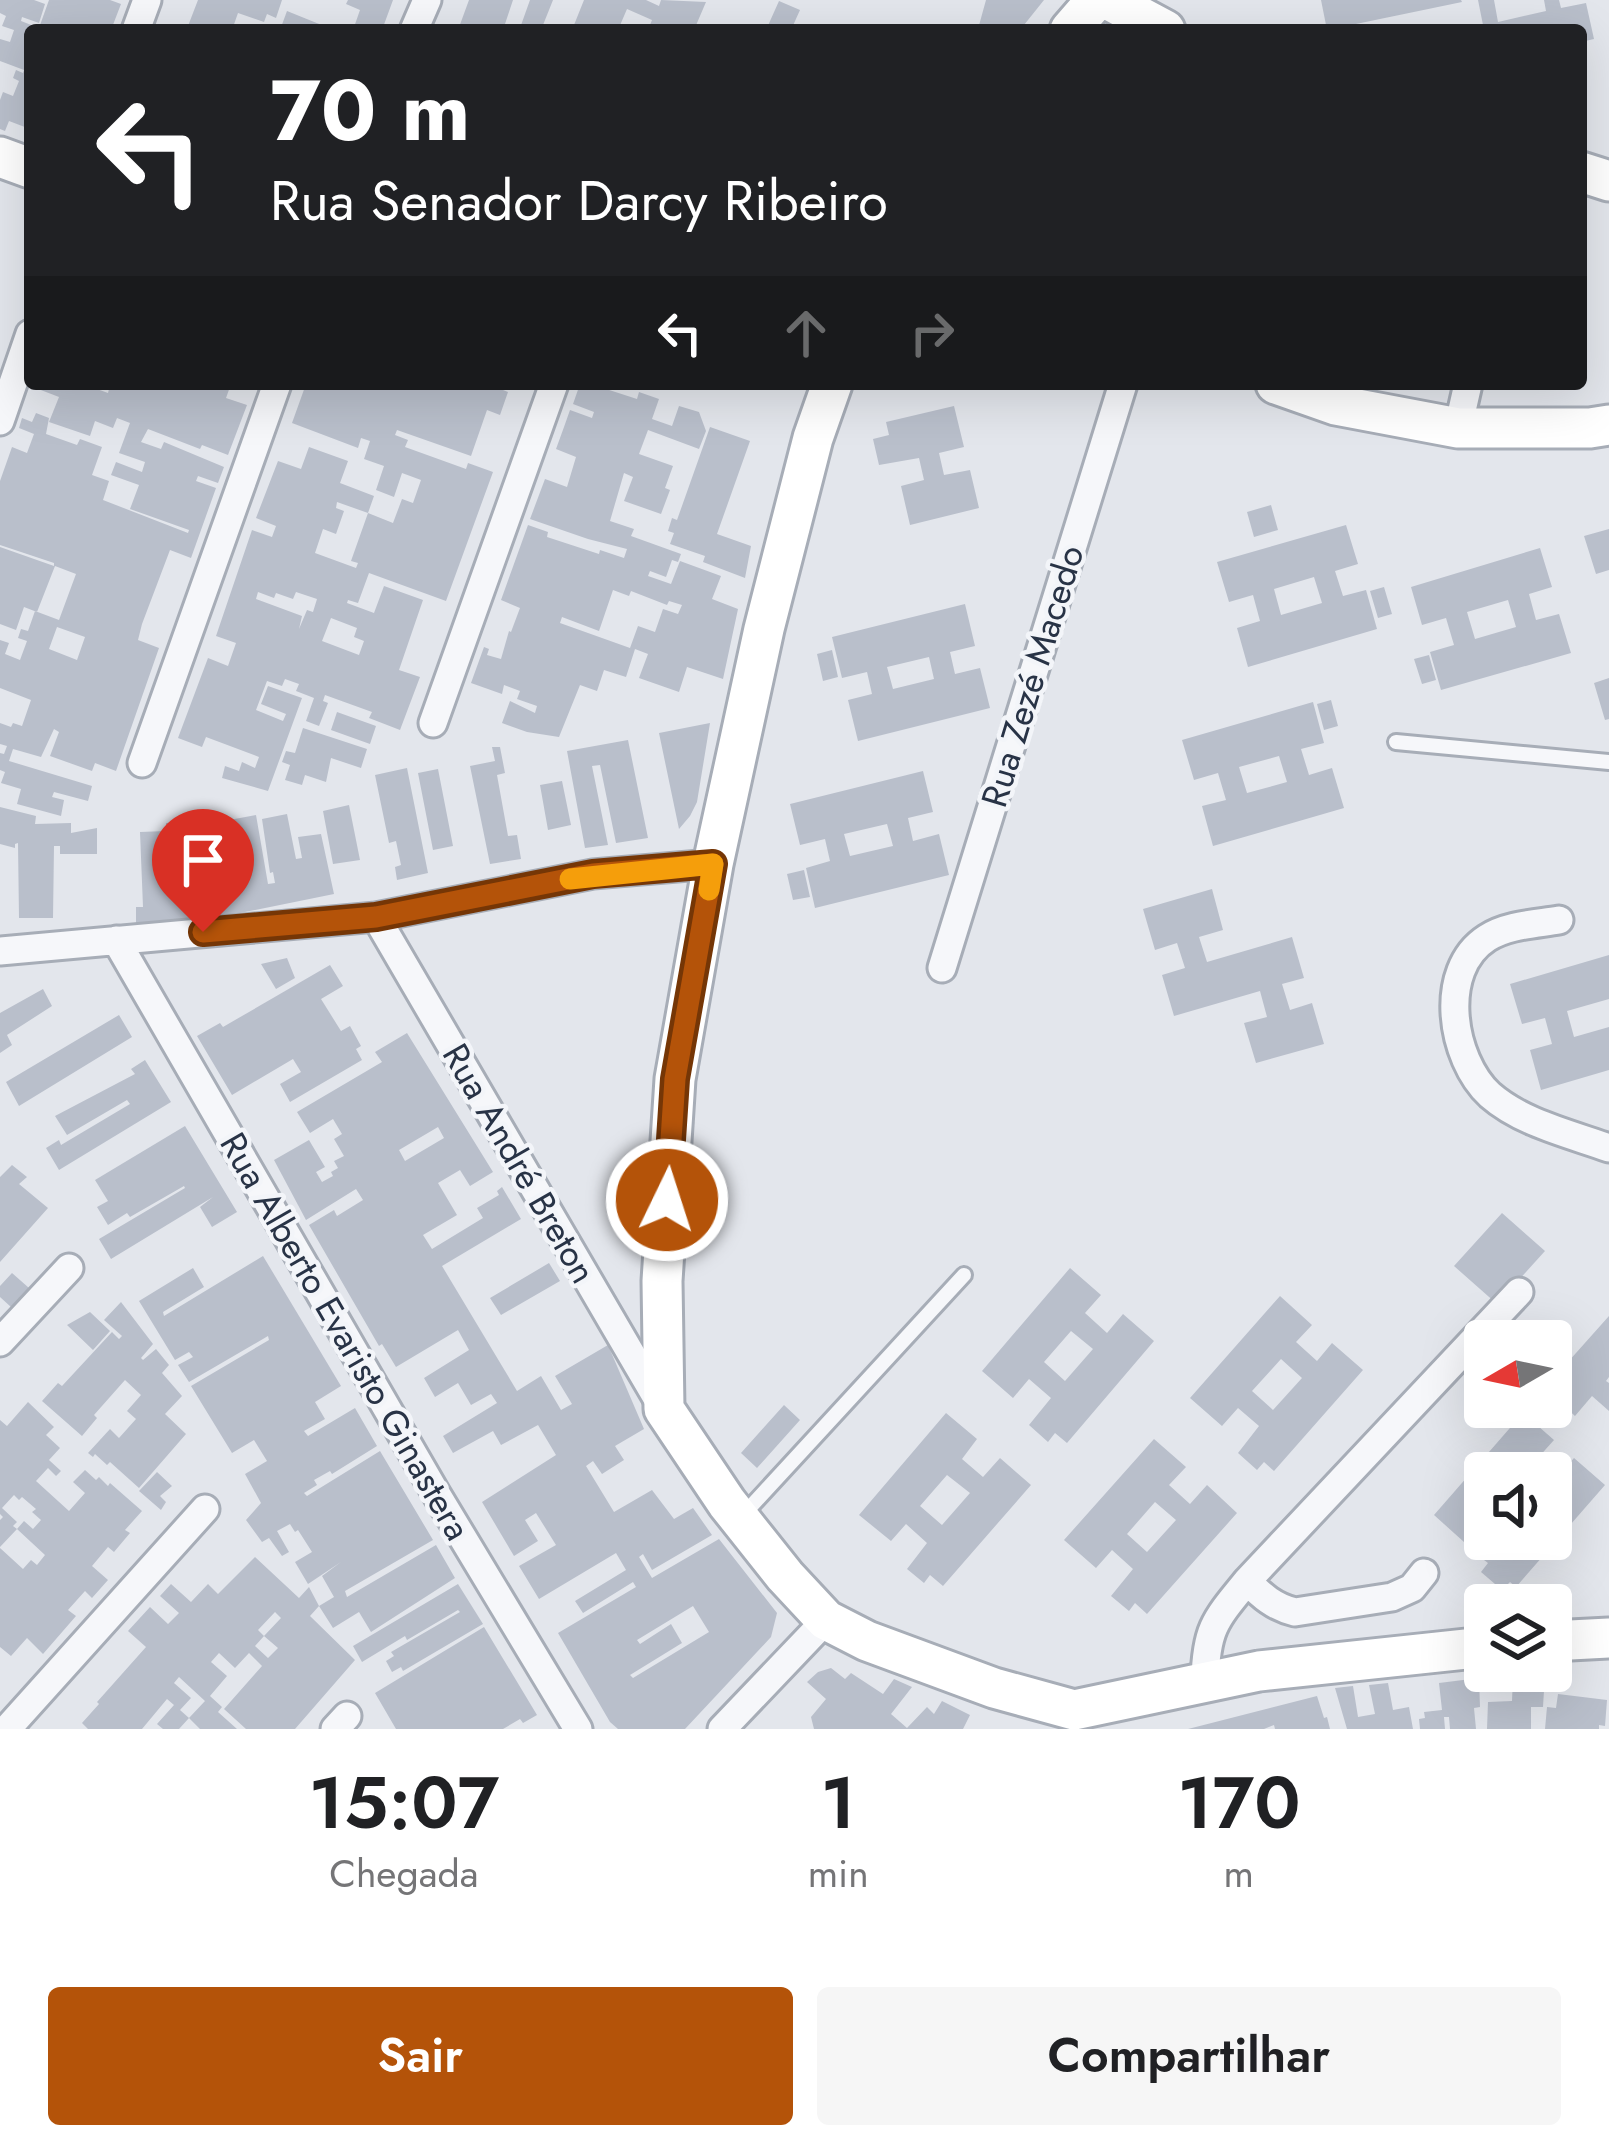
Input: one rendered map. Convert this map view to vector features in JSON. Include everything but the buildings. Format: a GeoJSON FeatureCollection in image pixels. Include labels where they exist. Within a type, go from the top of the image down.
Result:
{"type":"FeatureCollection","features":[{"type":"Feature","properties":{"kind":"main road"},"geometry":{"type":"LineString","coordinates":[[1075,24],[1096,0]]}},
{"type":"Feature","properties":{"kind":"main road"},"geometry":{"type":"LineString","coordinates":[[1109,0],[1154,24]]}},
{"type":"Feature","properties":{"kind":"main road"},"geometry":{"type":"LineString","coordinates":[[830,390],[813,437],[764,629],[713,864],[675,1079],[662,1281],[664,1409],[739,1519],[826,1620],[1062,1720],[1259,1671],[1464,1649]]}},
{"type":"Feature","properties":{"kind":"main road"},"geometry":{"type":"LineString","coordinates":[[1293,390],[1336,405],[1458,428],[1609,424]]}},
{"type":"Feature","properties":{"kind":"main road"},"geometry":{"type":"LineString","coordinates":[[1572,1640],[1609,1638]]}},
{"type":"Feature","properties":{"kind":"street"},"geometry":{"type":"LineString","coordinates":[[0,421],[24,351]]}},
{"type":"Feature","properties":{"kind":"street"},"geometry":{"type":"LineString","coordinates":[[142,763],[275,390]]}},
{"type":"Feature","properties":{"kind":"street"},"geometry":{"type":"LineString","coordinates":[[433,723],[552,390]]}},
{"type":"Feature","properties":{"kind":"street","name":"Rua Zezé Macedo"},"geometry":{"type":"LineString","coordinates":[[942,968],[1121,390]]}},
{"type":"Feature","properties":{"kind":"street"},"geometry":{"type":"LineString","coordinates":[[1458,428],[1467,390]]}},
{"type":"Feature","properties":{"kind":"street"},"geometry":{"type":"LineString","coordinates":[[0,951],[376,917],[593,874],[713,864]]}},
{"type":"Feature","properties":{"kind":"street","name":"Rua André Breton"},"geometry":{"type":"LineString","coordinates":[[376,917],[664,1409]]}},
{"type":"Feature","properties":{"kind":"street"},"geometry":{"type":"LineString","coordinates":[[1559,920],[1502,930],[1472,950],[1453,989],[1457,1029],[1469,1067],[1488,1094],[1518,1114],[1609,1148]]}},
{"type":"Feature","properties":{"kind":"street","name":"Rua Alberto Evaristo Ginastera"},"geometry":{"type":"LineString","coordinates":[[116,940],[578,1729]]}},
{"type":"Feature","properties":{"kind":"street"},"geometry":{"type":"LineString","coordinates":[[0,1342],[69,1268]]}},
{"type":"Feature","properties":{"kind":"street"},"geometry":{"type":"LineString","coordinates":[[1205,1681],[1205,1647],[1215,1619],[1519,1292]]}},
{"type":"Feature","properties":{"kind":"street"},"geometry":{"type":"LineString","coordinates":[[7,1729],[205,1509]]}},
{"type":"Feature","properties":{"kind":"street"},"geometry":{"type":"LineString","coordinates":[[1247,1581],[1266,1600],[1295,1612],[1392,1597],[1412,1588],[1424,1573]]}},
{"type":"Feature","properties":{"kind":"street"},"geometry":{"type":"LineString","coordinates":[[722,1729],[826,1620]]}},
{"type":"Feature","properties":{"kind":"lane"},"geometry":{"type":"LineString","coordinates":[[1396,742],[1609,763]]}},
{"type":"Feature","properties":{"kind":"lane"},"geometry":{"type":"LineString","coordinates":[[739,1519],[964,1275]]}},
{"type":"Feature","properties":{"kind":"slow traffic"},"geometry":{"type":"LineString","coordinates":[[570,879],[713,864],[709,890]]}},
{"type":"Feature","properties":{"kind":"route"},"geometry":{"type":"LineString","coordinates":[[203,932],[376,917],[593,874],[713,864],[675,1079],[667,1200]]}}]}
